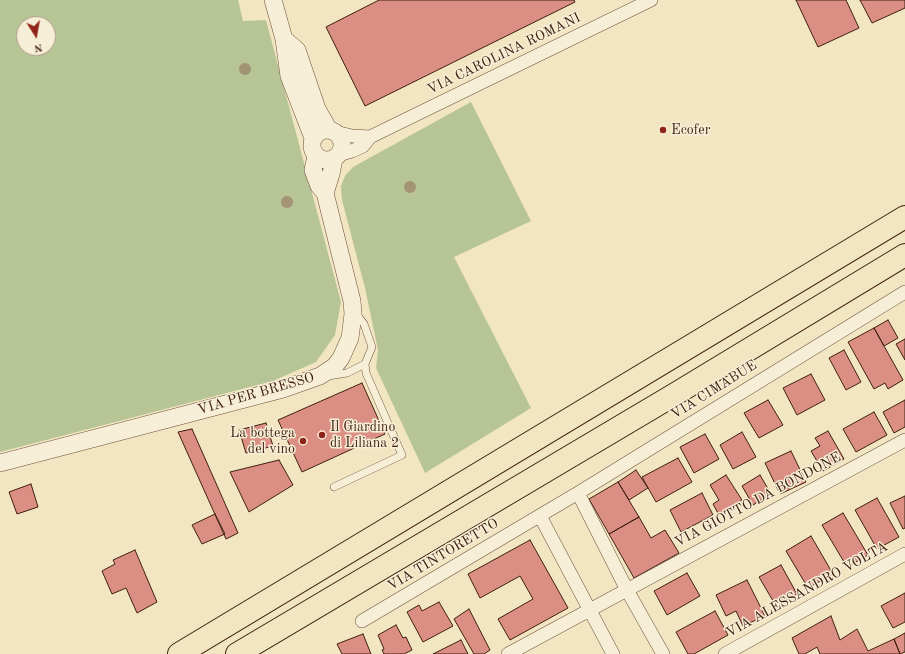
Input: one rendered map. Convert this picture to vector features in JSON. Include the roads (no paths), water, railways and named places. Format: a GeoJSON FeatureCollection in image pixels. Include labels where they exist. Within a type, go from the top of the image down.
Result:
{"type":"FeatureCollection","features":[{"type":"Feature","properties":{"kind":"highway"},"geometry":{"type":"LineString","coordinates":[[179,654],[905,217]]}},
{"type":"Feature","properties":{"kind":"highway"},"geometry":{"type":"LineString","coordinates":[[237,654],[665,400],[905,255]]}},
{"type":"Feature","properties":{"kind":"street"},"geometry":{"type":"LineString","coordinates":[[273,0],[284,39],[289,76],[313,138]]}},
{"type":"Feature","properties":{"kind":"street","name":"VIA CAROLINA ROMANI"},"geometry":{"type":"LineString","coordinates":[[336,157],[363,146],[370,137],[651,0]]}},
{"type":"Feature","properties":{"kind":"street"},"geometry":{"type":"LineString","coordinates":[[284,39],[297,50],[318,109],[332,131],[339,137],[342,143],[325,193]]}},
{"type":"Feature","properties":{"kind":"street"},"geometry":{"type":"LineString","coordinates":[[336,157],[321,160],[312,151],[311,145],[313,138],[322,130],[352,136],[370,137]]}},
{"type":"Feature","properties":{"kind":"street","name":"VIA PER BRESSO"},"geometry":{"type":"LineString","coordinates":[[0,463],[283,389],[316,378],[330,370],[341,358],[350,338],[353,308],[325,193],[319,186],[314,170],[316,156]]}},
{"type":"Feature","properties":{"kind":"street","name":"VIA CIMABUE"},"geometry":{"type":"LineString","coordinates":[[540,516],[905,292]]}},
{"type":"Feature","properties":{"kind":"street","name":"VIA GIOTTO DA BONDONE"},"geometry":{"type":"LineString","coordinates":[[508,654],[905,440]]}},
{"type":"Feature","properties":{"kind":"street"},"geometry":{"type":"LineString","coordinates":[[578,493],[627,590],[663,654]]}},
{"type":"Feature","properties":{"kind":"street"},"geometry":{"type":"LineString","coordinates":[[540,516],[613,654]]}},
{"type":"Feature","properties":{"kind":"street","name":"VIA TINTORETTO"},"geometry":{"type":"LineString","coordinates":[[362,621],[540,516]]}},
{"type":"Feature","properties":{"kind":"street","name":"VIA ALESSANDRO VOLTA"},"geometry":{"type":"LineString","coordinates":[[725,654],[905,554]]}},
{"type":"Feature","properties":{"kind":"lane"},"geometry":{"type":"LineString","coordinates":[[334,487],[402,455],[366,373],[365,364],[372,347],[364,324],[353,308]]}},
{"type":"Feature","properties":{"kind":"lane"},"geometry":{"type":"LineString","coordinates":[[316,378],[347,373],[365,364]]}},
{"type":"Feature","properties":{"kind":"place","name":"Ecofer"},"geometry":{"type":"Point","coordinates":[663,130]}},
{"type":"Feature","properties":{"kind":"place","name":"Il Giardino di Liliana 2"},"geometry":{"type":"Point","coordinates":[322,435]}},
{"type":"Feature","properties":{"kind":"place","name":"La bottega del vino"},"geometry":{"type":"Point","coordinates":[303,441]}}]}
